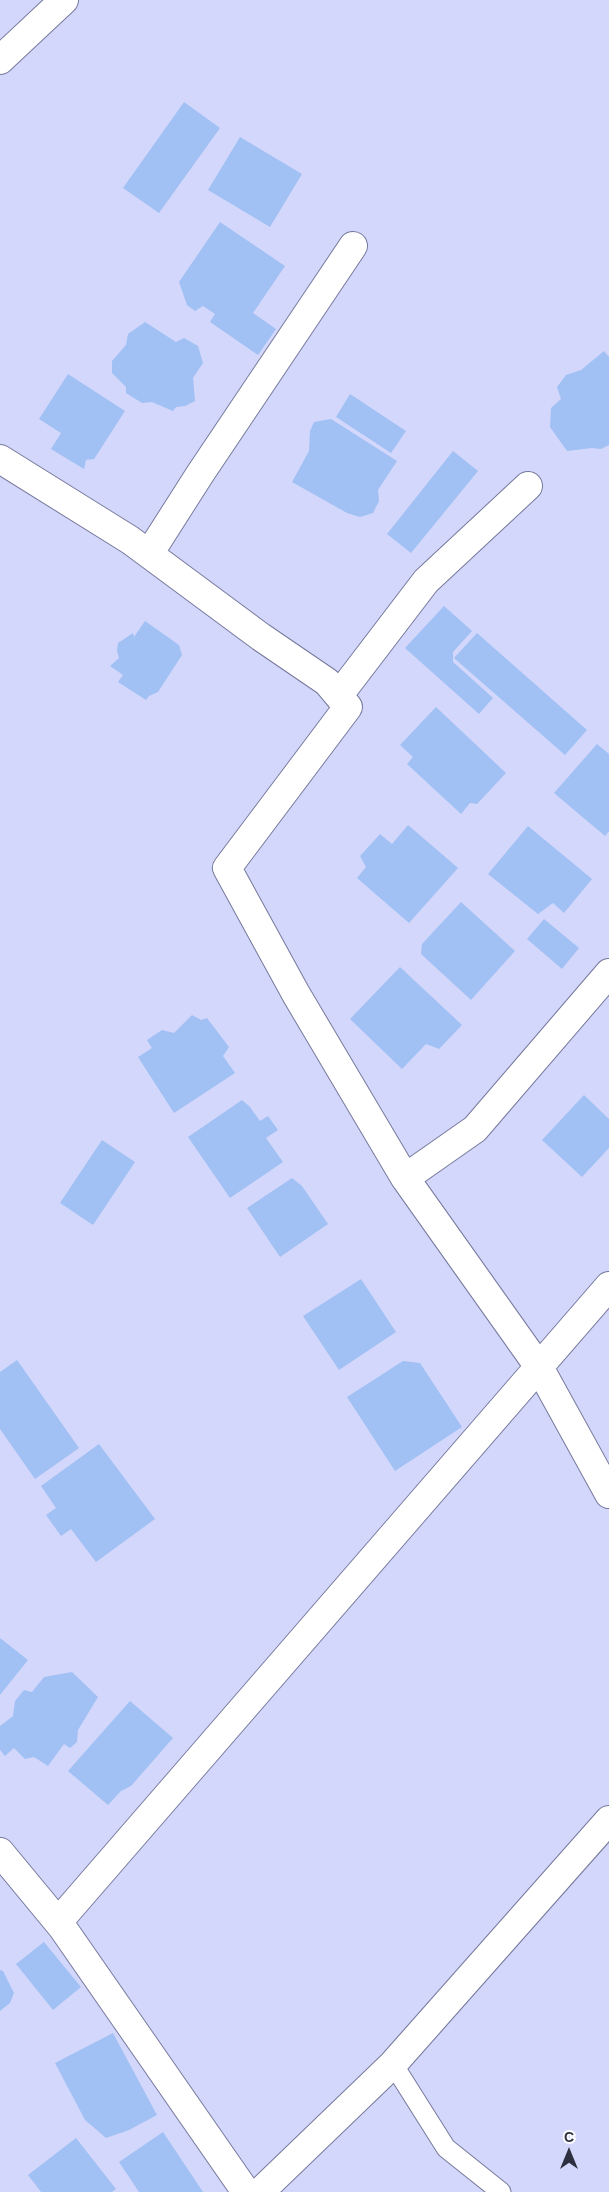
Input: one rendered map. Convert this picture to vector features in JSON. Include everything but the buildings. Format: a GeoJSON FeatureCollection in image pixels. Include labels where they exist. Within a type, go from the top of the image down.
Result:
{"type":"FeatureCollection","features":[{"type":"Feature","properties":{"kind":"street"},"geometry":{"type":"LineString","coordinates":[[0,60],[64,0]]}},
{"type":"Feature","properties":{"kind":"street"},"geometry":{"type":"LineString","coordinates":[[149,554],[200,474],[353,246]]}},
{"type":"Feature","properties":{"kind":"street"},"geometry":{"type":"LineString","coordinates":[[0,459],[130,540],[327,682],[348,707],[228,868],[296,994],[405,1178],[539,1367],[609,1494]]}},
{"type":"Feature","properties":{"kind":"street"},"geometry":{"type":"LineString","coordinates":[[339,695],[426,581],[528,486]]}},
{"type":"Feature","properties":{"kind":"street"},"geometry":{"type":"LineString","coordinates":[[405,1178],[475,1130],[609,973]]}},
{"type":"Feature","properties":{"kind":"street"},"geometry":{"type":"LineString","coordinates":[[58,1922],[609,1286]]}},
{"type":"Feature","properties":{"kind":"street"},"geometry":{"type":"LineString","coordinates":[[260,2192],[393,2064],[609,1820]]}},
{"type":"Feature","properties":{"kind":"street"},"geometry":{"type":"LineString","coordinates":[[0,1852],[58,1922],[246,2192]]}},
{"type":"Feature","properties":{"kind":"lane"},"geometry":{"type":"LineString","coordinates":[[393,2064],[446,2148],[501,2192]]}}]}
